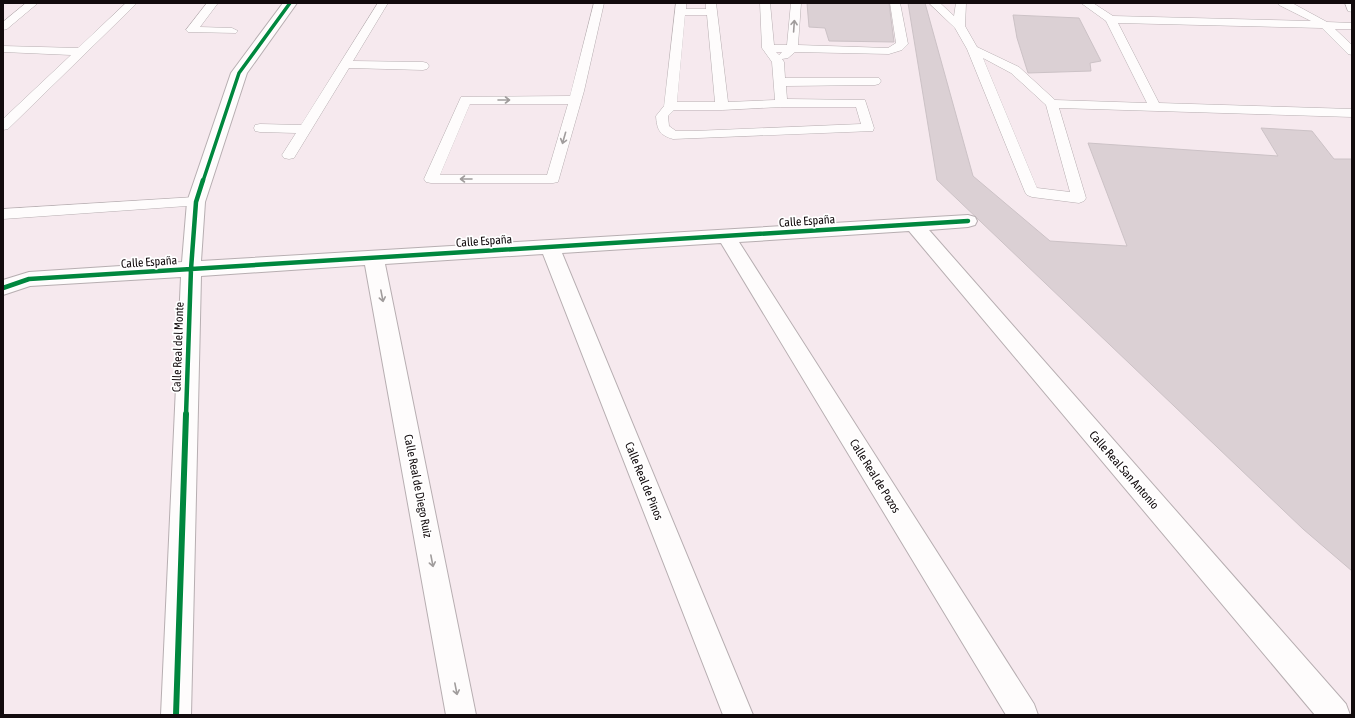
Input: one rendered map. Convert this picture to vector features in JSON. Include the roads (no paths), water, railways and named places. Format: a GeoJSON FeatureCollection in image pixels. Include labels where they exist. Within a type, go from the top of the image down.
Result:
{"type":"FeatureCollection","features":[{"type":"Feature","properties":{"kind":"street","name":"Calle Real del Monte"},"geometry":{"type":"LineString","coordinates":[[176,715],[191,269],[196,202],[239,72],[290,3]]}},
{"type":"Feature","properties":{"kind":"street","name":"Calle España"},"geometry":{"type":"LineString","coordinates":[[3,288],[29,279],[968,221]]}},
{"type":"Feature","properties":{"kind":"street","name":"Calle Real San Antonio"},"geometry":{"type":"LineString","coordinates":[[914,224],[1335,715]]}},
{"type":"Feature","properties":{"kind":"street","name":"Calle Real de Pozos"},"geometry":{"type":"LineString","coordinates":[[726,236],[1023,715]]}},
{"type":"Feature","properties":{"kind":"street","name":"Calle Real de Pinos"},"geometry":{"type":"LineString","coordinates":[[550,247],[738,715]]}},
{"type":"Feature","properties":{"kind":"street","name":"Calle Real de Diego Ruiz"},"geometry":{"type":"LineString","coordinates":[[374,258],[461,715]]}},
{"type":"Feature","properties":{"kind":"lane"},"geometry":{"type":"LineString","coordinates":[[3,27],[33,3]]}},
{"type":"Feature","properties":{"kind":"lane"},"geometry":{"type":"LineString","coordinates":[[3,126],[132,3]]}},
{"type":"Feature","properties":{"kind":"lane"},"geometry":{"type":"LineString","coordinates":[[213,3],[192,30],[232,31]]}},
{"type":"Feature","properties":{"kind":"lane"},"geometry":{"type":"LineString","coordinates":[[289,155],[383,3]]}},
{"type":"Feature","properties":{"kind":"lane"},"geometry":{"type":"LineString","coordinates":[[575,100],[465,100],[431,179],[553,179],[575,100],[599,3]]}},
{"type":"Feature","properties":{"kind":"lane"},"geometry":{"type":"LineString","coordinates":[[765,3],[768,48],[778,62],[781,103]]}},
{"type":"Feature","properties":{"kind":"lane"},"geometry":{"type":"LineString","coordinates":[[778,62],[792,49],[796,3]]}},
{"type":"Feature","properties":{"kind":"lane"},"geometry":{"type":"LineString","coordinates":[[768,48],[889,51],[898,48],[902,44],[895,3]]}},
{"type":"Feature","properties":{"kind":"lane"},"geometry":{"type":"LineString","coordinates":[[934,3],[959,26],[973,49],[1032,192],[1079,198],[1052,104],[1016,70],[973,49]]}},
{"type":"Feature","properties":{"kind":"lane"},"geometry":{"type":"LineString","coordinates":[[959,26],[961,3]]}},
{"type":"Feature","properties":{"kind":"lane"},"geometry":{"type":"LineString","coordinates":[[1086,3],[1111,18],[1352,26]]}},
{"type":"Feature","properties":{"kind":"lane"},"geometry":{"type":"LineString","coordinates":[[1283,3],[1326,26],[1352,52]]}},
{"type":"Feature","properties":{"kind":"lane"},"geometry":{"type":"LineString","coordinates":[[1350,3],[1352,9]]}},
{"type":"Feature","properties":{"kind":"lane"},"geometry":{"type":"LineString","coordinates":[[670,106],[722,106],[781,103],[861,103],[868,128],[673,135],[663,128],[662,116],[670,106],[681,8],[711,8],[722,106]]}},
{"type":"Feature","properties":{"kind":"lane"},"geometry":{"type":"LineString","coordinates":[[1111,18],[1155,107]]}},
{"type":"Feature","properties":{"kind":"lane"},"geometry":{"type":"LineString","coordinates":[[3,49],[80,52]]}},
{"type":"Feature","properties":{"kind":"lane"},"geometry":{"type":"LineString","coordinates":[[344,64],[423,66]]}},
{"type":"Feature","properties":{"kind":"lane"},"geometry":{"type":"LineString","coordinates":[[779,82],[875,81]]}},
{"type":"Feature","properties":{"kind":"lane"},"geometry":{"type":"LineString","coordinates":[[1052,104],[1352,113]]}},
{"type":"Feature","properties":{"kind":"lane"},"geometry":{"type":"LineString","coordinates":[[260,128],[305,129]]}},
{"type":"Feature","properties":{"kind":"lane"},"geometry":{"type":"LineString","coordinates":[[3,214],[196,202]]}}]}
